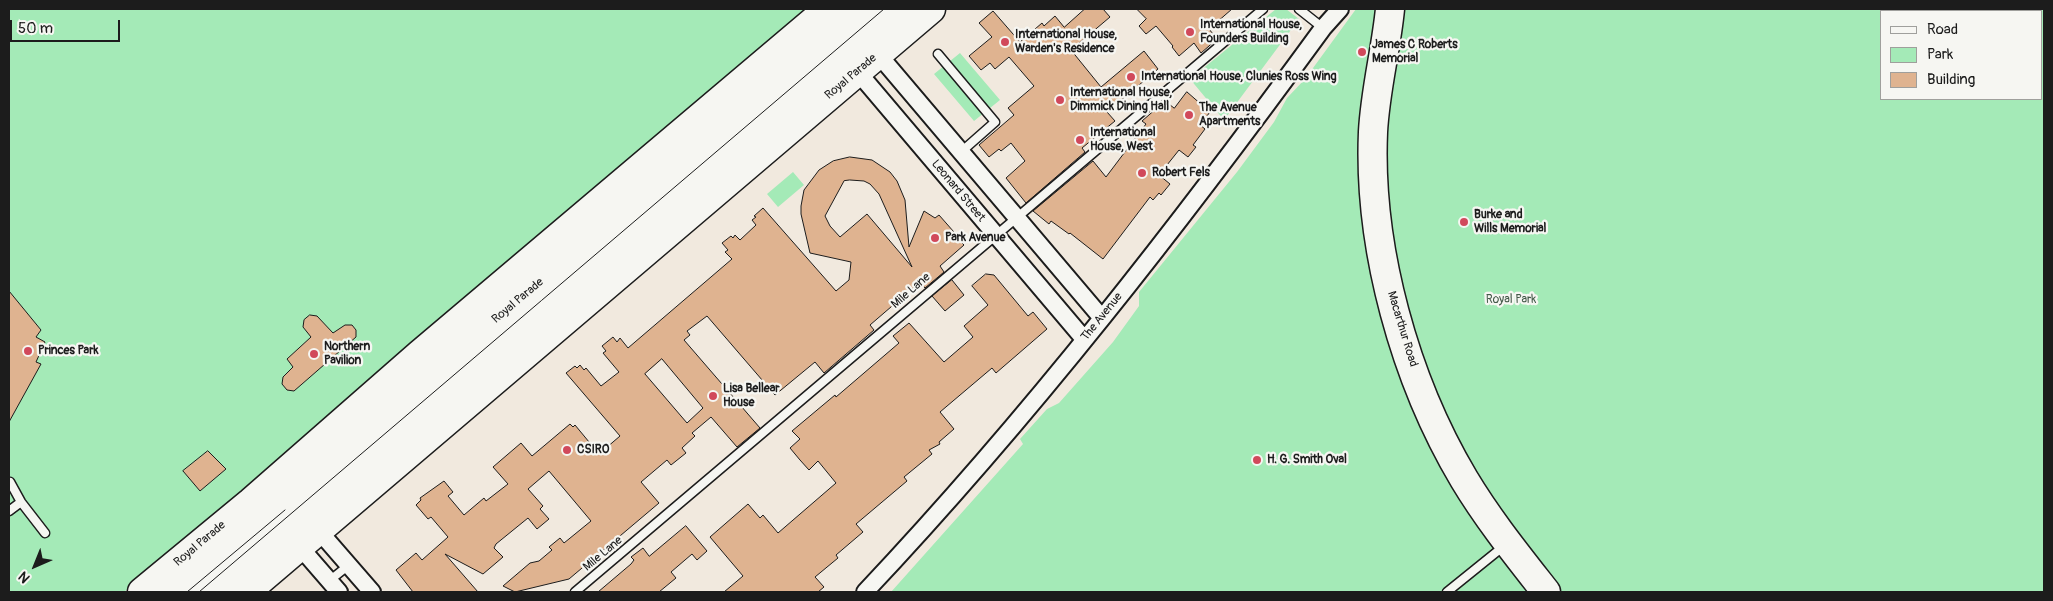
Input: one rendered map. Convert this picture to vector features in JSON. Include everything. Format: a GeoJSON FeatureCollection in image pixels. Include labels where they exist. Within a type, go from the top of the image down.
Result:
{"type":"FeatureCollection","features":[{"type":"Feature","properties":{"kind":"highway","name":"Royal Parade"},"geometry":{"type":"LineString","coordinates":[[175,592],[289,512],[853,32],[896,9]]}},
{"type":"Feature","properties":{"kind":"highway","name":"Royal Parade"},"geometry":{"type":"LineString","coordinates":[[212,592],[428,363],[633,218],[806,41],[853,32],[931,9]]}},
{"type":"Feature","properties":{"kind":"highway","name":"Macarthur Road"},"geometry":{"type":"LineString","coordinates":[[1390,15],[1376,103],[1373,155],[1377,224],[1387,279],[1406,346],[1432,417],[1463,478],[1508,543],[1546,592]]}},
{"type":"Feature","properties":{"kind":"highway","name":"Royal Parade"},"geometry":{"type":"LineString","coordinates":[[142,592],[289,512]]}},
{"type":"Feature","properties":{"kind":"highway","name":"Royal Parade"},"geometry":{"type":"LineString","coordinates":[[246,592],[289,512]]}},
{"type":"Feature","properties":{"kind":"street","name":"The Avenue"},"geometry":{"type":"LineString","coordinates":[[1324,28],[1336,9]]}},
{"type":"Feature","properties":{"kind":"street","name":"The Avenue"},"geometry":{"type":"LineString","coordinates":[[865,592],[988,455],[1102,318],[1340,9]]}},
{"type":"Feature","properties":{"kind":"street"},"geometry":{"type":"LineString","coordinates":[[853,32],[904,84],[1102,318]]}},
{"type":"Feature","properties":{"kind":"street","name":"Leonard Street"},"geometry":{"type":"LineString","coordinates":[[853,32],[883,102],[1084,339]]}},
{"type":"Feature","properties":{"kind":"street"},"geometry":{"type":"LineString","coordinates":[[883,102],[904,84]]}},
{"type":"Feature","properties":{"kind":"street"},"geometry":{"type":"LineString","coordinates":[[1053,302],[1074,285]]}},
{"type":"Feature","properties":{"kind":"street"},"geometry":{"type":"LineString","coordinates":[[289,512],[349,565],[372,592]]}},
{"type":"Feature","properties":{"kind":"street"},"geometry":{"type":"LineString","coordinates":[[289,512],[334,586]]}},
{"type":"Feature","properties":{"kind":"lane","name":"Mile Lane"},"geometry":{"type":"LineString","coordinates":[[575,592],[1263,9]]}},
{"type":"Feature","properties":{"kind":"lane"},"geometry":{"type":"LineString","coordinates":[[1299,9],[1324,28]]}},
{"type":"Feature","properties":{"kind":"lane"},"geometry":{"type":"LineString","coordinates":[[938,54],[995,122],[961,152]]}},
{"type":"Feature","properties":{"kind":"lane"},"geometry":{"type":"LineString","coordinates":[[10,482],[21,502],[45,533]]}},
{"type":"Feature","properties":{"kind":"lane"},"geometry":{"type":"LineString","coordinates":[[9,512],[21,502]]}},
{"type":"Feature","properties":{"kind":"lane"},"geometry":{"type":"LineString","coordinates":[[1447,592],[1508,543]]}},
{"type":"Feature","properties":{"kind":"lane"},"geometry":{"type":"LineString","coordinates":[[334,586],[349,565]]}},
{"type":"Feature","properties":{"kind":"green space","name":"Princes Park"},"geometry":{"type":"Polygon","coordinates":[[[9,9],[807,9],[124,592],[9,592],[9,9]]]}},
{"type":"Feature","properties":{"kind":"green space"},"geometry":{"type":"Polygon","coordinates":[[[1276,9],[1286,9],[1299,19],[1224,120],[1190,79],[1276,9]]]}},
{"type":"Feature","properties":{"kind":"green space","name":"Royal Park"},"geometry":{"type":"Polygon","coordinates":[[[1356,9],[2044,9],[2044,592],[891,592],[1023,444],[1020,439],[1047,409],[1059,403],[1113,342],[1139,306],[1139,292],[1237,172],[1274,122],[1287,98],[1305,79],[1356,9]]]}},
{"type":"Feature","properties":{"kind":"green space"},"geometry":{"type":"Polygon","coordinates":[[[960,53],[1000,100],[974,121],[934,74],[960,53]]]}},
{"type":"Feature","properties":{"kind":"green space"},"geometry":{"type":"Polygon","coordinates":[[[793,172],[804,185],[778,207],[767,194],[793,172]]]}},
{"type":"Feature","properties":{"kind":"building"},"geometry":{"type":"Polygon","coordinates":[[[1085,9],[1103,9],[1110,17],[1071,50],[1101,87],[1144,51],[1158,69],[1107,112],[1115,121],[1082,148],[1085,152],[1026,203],[1006,178],[1025,161],[1011,143],[989,157],[979,145],[1014,115],[1008,108],[1034,86],[1009,57],[995,69],[990,63],[981,70],[969,56],[992,37],[979,23],[993,11],[1020,42],[1042,23],[1044,26],[1055,16],[1064,27],[1085,9]]]}},
{"type":"Feature","properties":{"kind":"building","name":"International House, Founders Building"},"geometry":{"type":"Polygon","coordinates":[[[1137,9],[1232,9],[1209,29],[1217,39],[1201,53],[1194,43],[1179,56],[1156,26],[1146,34],[1139,26],[1146,19],[1137,9]]]}},
{"type":"Feature","properties":{"kind":"building"},"geometry":{"type":"Polygon","coordinates":[[[1187,92],[1210,112],[1200,125],[1205,129],[1193,145],[1196,147],[1188,157],[1179,150],[1159,175],[1170,184],[1161,195],[1159,193],[1153,200],[1150,197],[1103,259],[1070,233],[1051,221],[1049,224],[1033,211],[1093,161],[1106,177],[1146,124],[1142,121],[1165,101],[1174,108],[1187,92]]]}},
{"type":"Feature","properties":{"kind":"building"},"geometry":{"type":"Polygon","coordinates":[[[850,157],[872,160],[890,172],[897,181],[905,200],[909,247],[924,211],[935,218],[939,215],[964,245],[940,266],[944,272],[925,288],[920,282],[870,325],[874,330],[824,373],[815,362],[775,395],[707,316],[687,331],[690,335],[684,340],[760,428],[737,447],[711,417],[692,433],[695,436],[682,448],[686,453],[671,465],[667,460],[641,482],[659,503],[569,579],[515,592],[503,586],[530,563],[539,561],[552,550],[549,547],[560,538],[564,543],[591,521],[549,471],[528,489],[543,506],[540,509],[549,519],[537,529],[528,518],[496,544],[494,548],[503,557],[483,574],[445,554],[478,592],[413,592],[396,570],[416,553],[422,560],[448,537],[431,517],[428,519],[416,505],[421,500],[420,498],[444,481],[453,492],[448,496],[464,515],[484,498],[486,501],[508,484],[493,467],[521,443],[532,456],[570,424],[573,427],[575,425],[599,454],[620,436],[566,373],[575,366],[577,368],[580,365],[584,370],[586,368],[601,386],[619,372],[603,353],[606,351],[602,346],[613,337],[617,342],[620,338],[628,348],[732,259],[725,252],[728,250],[722,243],[731,236],[733,238],[735,235],[740,240],[756,225],[752,220],[763,208],[836,291],[849,280],[851,262],[810,253],[801,214],[804,190],[819,170],[833,161],[850,157]],[[844,181],[825,216],[830,226],[840,237],[867,214],[912,267],[879,194],[870,184],[864,181],[844,181]],[[662,359],[645,374],[687,423],[703,408],[662,359]]]}},
{"type":"Feature","properties":{"kind":"building"},"geometry":{"type":"Polygon","coordinates":[[[986,274],[994,275],[1028,316],[1033,312],[1047,329],[996,373],[992,368],[940,412],[954,429],[939,442],[940,444],[929,450],[932,454],[904,477],[907,481],[856,524],[863,532],[836,555],[838,558],[815,577],[824,587],[818,592],[724,592],[743,576],[710,537],[748,504],[760,518],[763,515],[778,533],[836,483],[818,461],[809,470],[800,460],[790,448],[800,439],[792,431],[835,395],[836,397],[899,343],[893,336],[909,323],[944,362],[973,337],[964,326],[988,305],[972,286],[986,274]]]}},
{"type":"Feature","properties":{"kind":"building"},"geometry":{"type":"Polygon","coordinates":[[[952,280],[964,295],[945,311],[932,296],[952,280]]]}},
{"type":"Feature","properties":{"kind":"building","name":"Princes Park"},"geometry":{"type":"Polygon","coordinates":[[[9,291],[41,330],[36,337],[45,342],[36,362],[41,364],[9,422],[9,291]]]}},
{"type":"Feature","properties":{"kind":"building","name":"Northern Pavilion"},"geometry":{"type":"Polygon","coordinates":[[[310,315],[317,316],[333,333],[345,325],[352,325],[356,330],[356,337],[294,391],[287,390],[282,384],[283,377],[293,367],[287,359],[311,337],[303,327],[304,320],[310,315]]]}},
{"type":"Feature","properties":{"kind":"building"},"geometry":{"type":"Polygon","coordinates":[[[208,451],[226,469],[200,491],[183,471],[208,451]]]}},
{"type":"Feature","properties":{"kind":"building"},"geometry":{"type":"Polygon","coordinates":[[[686,526],[707,551],[697,560],[692,554],[671,572],[676,578],[659,592],[598,592],[631,564],[634,560],[631,557],[643,548],[649,556],[686,526]]]}},
{"type":"Feature","properties":{"kind":"tram line"},"geometry":{"type":"LineString","coordinates":[[199,592],[884,9]]}},
{"type":"Feature","properties":{"kind":"tram line"},"geometry":{"type":"LineString","coordinates":[[187,592],[285,510]]}},
{"type":"Feature","properties":{"kind":"place","name":"International House, Founders Building"},"geometry":{"type":"Point","coordinates":[1190,32]}},
{"type":"Feature","properties":{"kind":"place","name":"International House, Warden's Residence"},"geometry":{"type":"Point","coordinates":[1005,42]}},
{"type":"Feature","properties":{"kind":"place","name":"James C Roberts Memorial"},"geometry":{"type":"Point","coordinates":[1362,52]}},
{"type":"Feature","properties":{"kind":"place","name":"International House, Clunies Ross Wing"},"geometry":{"type":"Point","coordinates":[1131,77]}},
{"type":"Feature","properties":{"kind":"place","name":"International House, Dimmick Dining Hall"},"geometry":{"type":"Point","coordinates":[1060,100]}},
{"type":"Feature","properties":{"kind":"place","name":"The Avenue Apartments"},"geometry":{"type":"Point","coordinates":[1189,115]}},
{"type":"Feature","properties":{"kind":"place","name":"International House, West"},"geometry":{"type":"Point","coordinates":[1080,140]}},
{"type":"Feature","properties":{"kind":"place","name":"Robert Fels"},"geometry":{"type":"Point","coordinates":[1142,173]}},
{"type":"Feature","properties":{"kind":"place","name":"Burke and Wills Memorial"},"geometry":{"type":"Point","coordinates":[1464,222]}},
{"type":"Feature","properties":{"kind":"place","name":"Park Avenue"},"geometry":{"type":"Point","coordinates":[935,238]}},
{"type":"Feature","properties":{"kind":"place","name":"Princes Park"},"geometry":{"type":"Point","coordinates":[28,351]}},
{"type":"Feature","properties":{"kind":"place","name":"Northern Pavilion"},"geometry":{"type":"Point","coordinates":[314,354]}},
{"type":"Feature","properties":{"kind":"place","name":"Lisa Bellear House"},"geometry":{"type":"Point","coordinates":[713,396]}},
{"type":"Feature","properties":{"kind":"place","name":"CSIRO"},"geometry":{"type":"Point","coordinates":[567,450]}},
{"type":"Feature","properties":{"kind":"place","name":"H. G. Smith Oval"},"geometry":{"type":"Point","coordinates":[1257,460]}}]}
